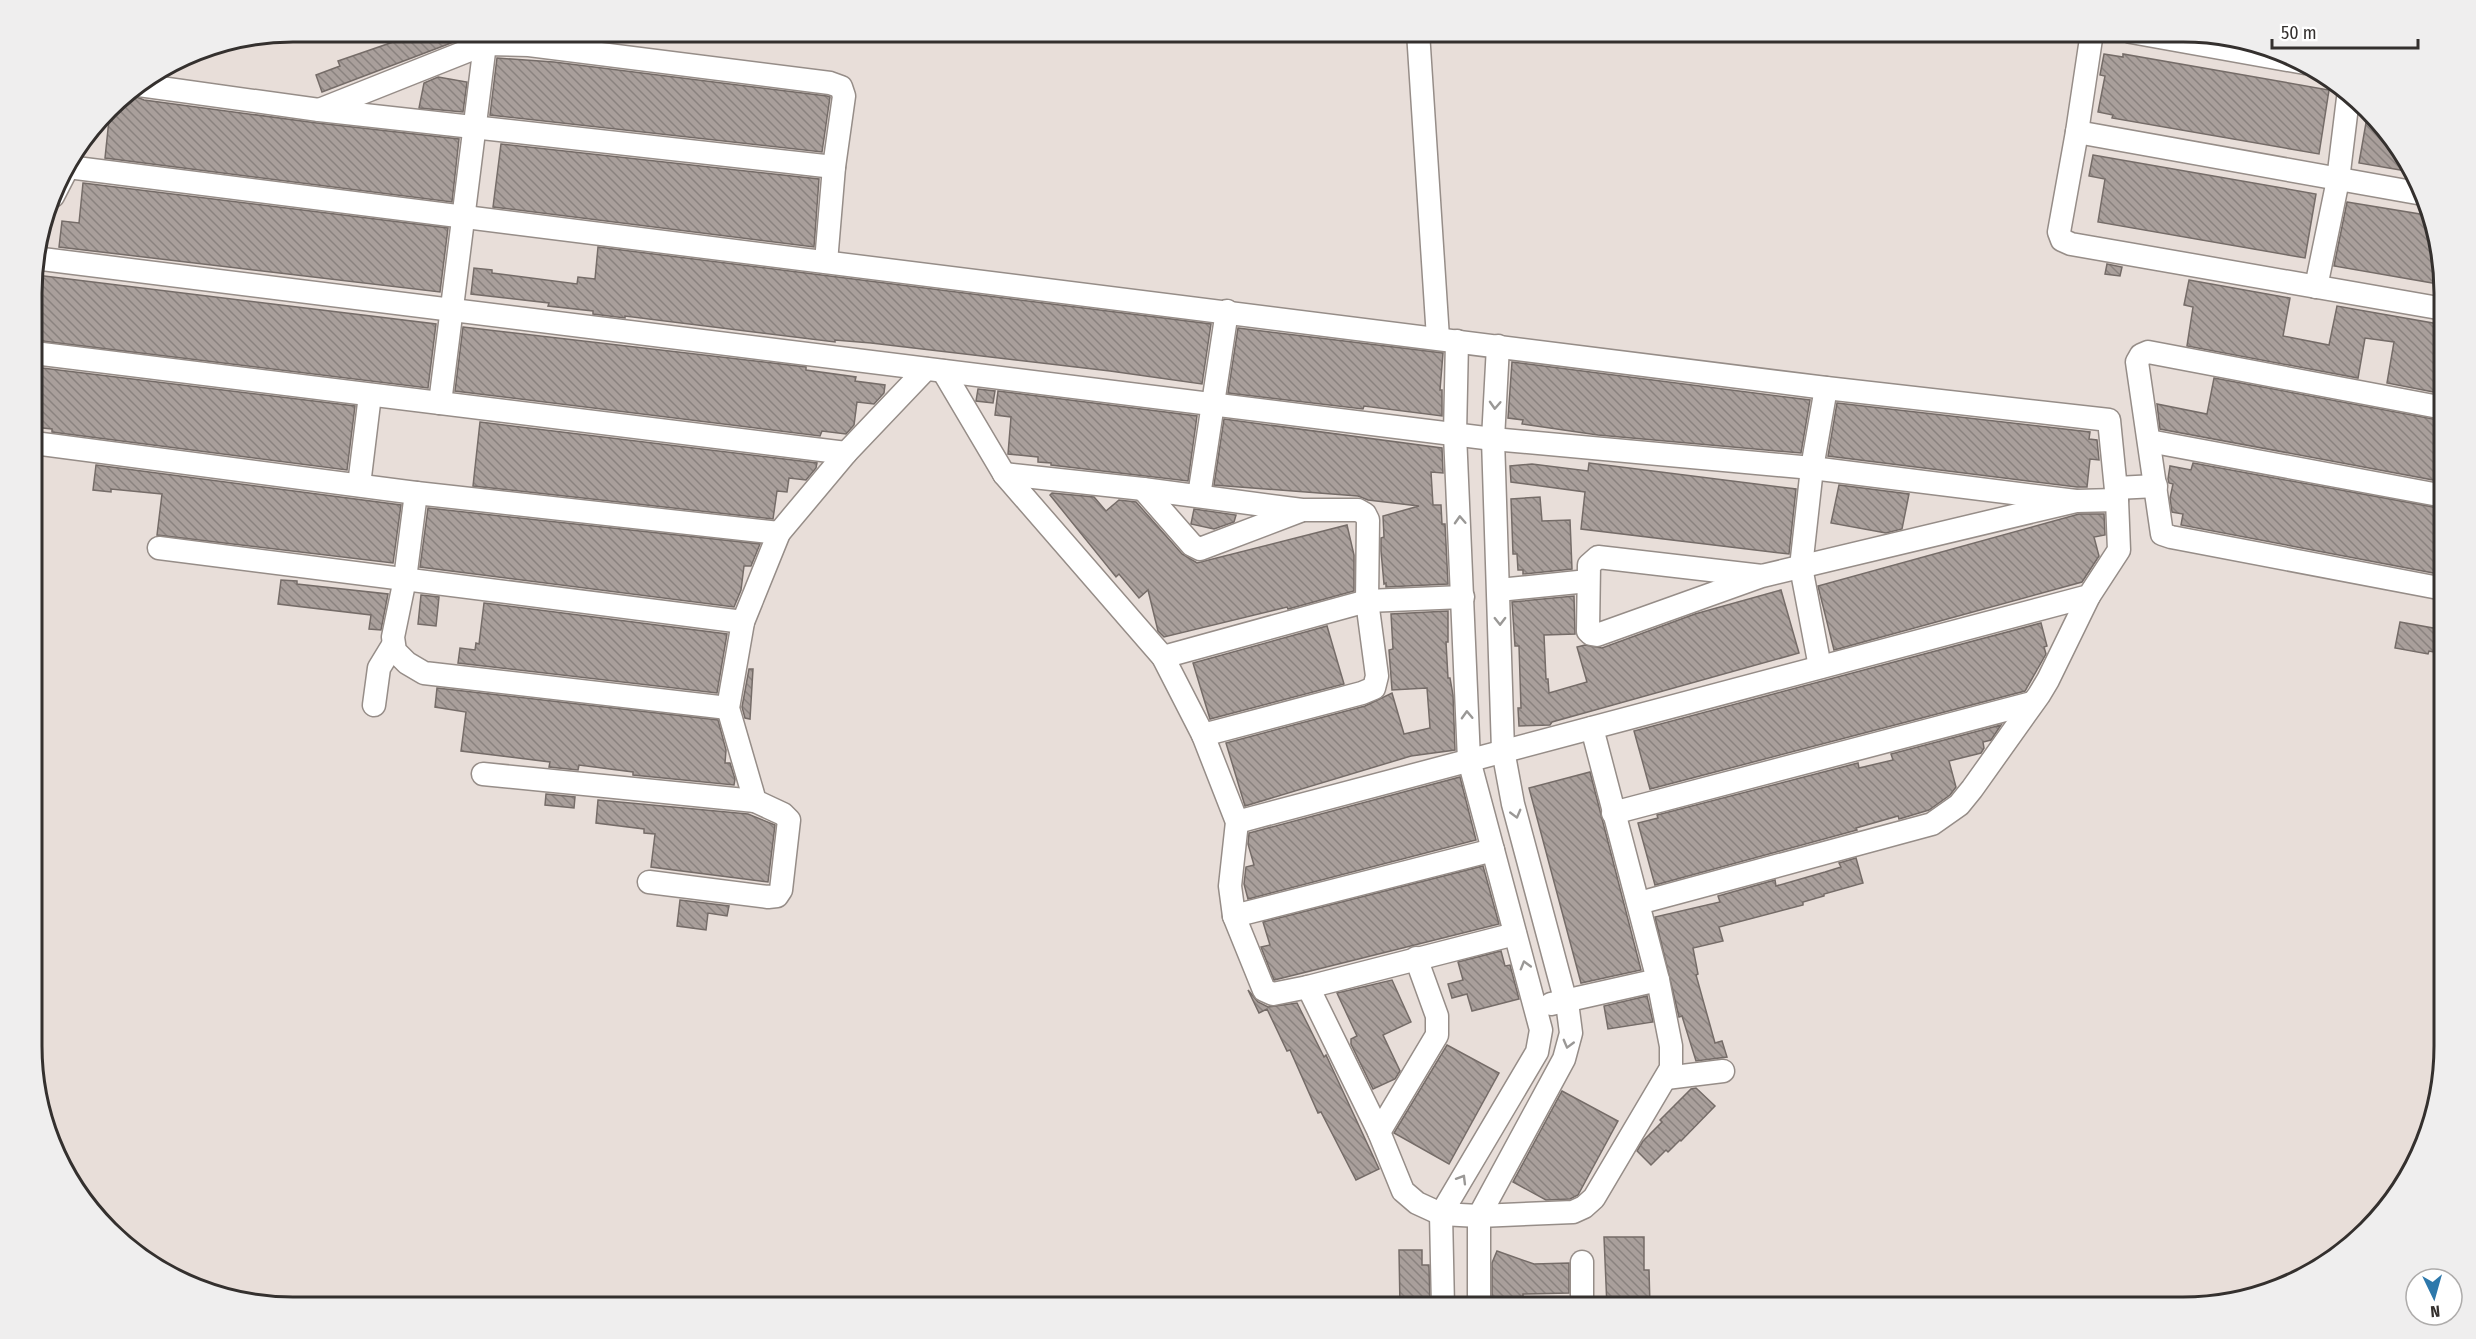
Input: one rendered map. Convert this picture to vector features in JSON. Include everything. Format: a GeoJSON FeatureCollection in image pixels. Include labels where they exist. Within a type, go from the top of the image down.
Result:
{"type":"FeatureCollection","features":[{"type":"Feature","properties":{"kind":"street"},"geometry":{"type":"LineString","coordinates":[[1419,42],[1455,434],[1468,760],[1542,1030],[1537,1052],[1442,1223],[1443,1297]]}},
{"type":"Feature","properties":{"kind":"street"},"geometry":{"type":"LineString","coordinates":[[2090,42],[2059,232],[2062,240],[2071,244],[2434,307]]}},
{"type":"Feature","properties":{"kind":"street"},"geometry":{"type":"LineString","coordinates":[[2189,42],[2267,56]]}},
{"type":"Feature","properties":{"kind":"street"},"geometry":{"type":"LineString","coordinates":[[440,403],[485,44]]}},
{"type":"Feature","properties":{"kind":"street"},"geometry":{"type":"LineString","coordinates":[[319,110],[485,44],[529,45],[830,82],[841,87],[844,96],[834,167],[826,262]]}},
{"type":"Feature","properties":{"kind":"street"},"geometry":{"type":"LineString","coordinates":[[150,87],[319,110],[834,167]]}},
{"type":"Feature","properties":{"kind":"street"},"geometry":{"type":"LineString","coordinates":[[2316,288],[2338,180],[2347,103]]}},
{"type":"Feature","properties":{"kind":"street"},"geometry":{"type":"LineString","coordinates":[[2077,132],[2413,192]]}},
{"type":"Feature","properties":{"kind":"street"},"geometry":{"type":"LineString","coordinates":[[78,165],[463,217],[1227,311],[1826,388],[2107,418],[2132,489],[2162,534],[2434,587]]}},
{"type":"Feature","properties":{"kind":"street"},"geometry":{"type":"LineString","coordinates":[[44,259],[1493,439],[1812,468],[2076,501]]}},
{"type":"Feature","properties":{"kind":"street"},"geometry":{"type":"LineString","coordinates":[[1199,496],[1227,311]]}},
{"type":"Feature","properties":{"kind":"street"},"geometry":{"type":"LineString","coordinates":[[1479,1297],[1479,1223],[1564,1059],[1571,1033],[1513,804],[1503,750],[1493,439],[1498,346]]}},
{"type":"Feature","properties":{"kind":"street"},"geometry":{"type":"LineString","coordinates":[[1639,903],[1932,824],[1959,805],[2048,680],[2089,596],[2120,550],[2132,489],[2149,441],[2137,362],[2141,354],[2148,352],[2434,406]]}},
{"type":"Feature","properties":{"kind":"street"},"geometry":{"type":"LineString","coordinates":[[42,354],[846,453]]}},
{"type":"Feature","properties":{"kind":"street"},"geometry":{"type":"LineString","coordinates":[[755,801],[728,708],[743,622],[779,533],[846,453],[934,370]]}},
{"type":"Feature","properties":{"kind":"street"},"geometry":{"type":"LineString","coordinates":[[934,370],[1004,474],[1163,657],[1203,735],[1237,822],[1230,886],[1234,916],[1264,990],[1273,994],[1308,987],[1515,934]]}},
{"type":"Feature","properties":{"kind":"street"},"geometry":{"type":"LineString","coordinates":[[1820,667],[1802,567],[1812,468],[1826,388]]}},
{"type":"Feature","properties":{"kind":"street"},"geometry":{"type":"LineString","coordinates":[[359,485],[370,395]]}},
{"type":"Feature","properties":{"kind":"street"},"geometry":{"type":"LineString","coordinates":[[2149,441],[2434,494]]}},
{"type":"Feature","properties":{"kind":"street"},"geometry":{"type":"LineString","coordinates":[[42,444],[416,492],[779,533]]}},
{"type":"Feature","properties":{"kind":"street"},"geometry":{"type":"LineString","coordinates":[[1004,474],[1302,510],[1358,510],[1365,514],[1368,520],[1367,602],[1377,676],[1374,688],[1203,735]]}},
{"type":"Feature","properties":{"kind":"street"},"geometry":{"type":"LineString","coordinates":[[1143,489],[1192,545],[1200,549],[1302,510]]}},
{"type":"Feature","properties":{"kind":"street"},"geometry":{"type":"LineString","coordinates":[[1762,576],[1599,557],[1589,565],[1588,631],[1597,635],[1762,576],[2132,489]]}},
{"type":"Feature","properties":{"kind":"street"},"geometry":{"type":"LineString","coordinates":[[374,705],[379,668],[393,645],[405,579],[416,492]]}},
{"type":"Feature","properties":{"kind":"street"},"geometry":{"type":"LineString","coordinates":[[159,548],[743,622]]}},
{"type":"Feature","properties":{"kind":"street"},"geometry":{"type":"LineString","coordinates":[[1499,590],[1588,582]]}},
{"type":"Feature","properties":{"kind":"street"},"geometry":{"type":"LineString","coordinates":[[1237,822],[2089,596]]}},
{"type":"Feature","properties":{"kind":"street"},"geometry":{"type":"LineString","coordinates":[[1163,657],[1367,602],[1463,597]]}},
{"type":"Feature","properties":{"kind":"street"},"geometry":{"type":"LineString","coordinates":[[393,645],[398,655],[424,673],[728,708]]}},
{"type":"Feature","properties":{"kind":"street"},"geometry":{"type":"LineString","coordinates":[[1613,813],[2032,703]]}},
{"type":"Feature","properties":{"kind":"street"},"geometry":{"type":"LineString","coordinates":[[1308,987],[1378,1131],[1403,1191],[1442,1223],[1479,1223],[1573,1212],[1584,1207],[1594,1198],[1666,1078],[1671,1068],[1671,1046],[1639,903],[1592,728]]}},
{"type":"Feature","properties":{"kind":"street"},"geometry":{"type":"LineString","coordinates":[[483,774],[755,801],[783,814],[789,820],[781,890],[777,896],[768,897],[649,882]]}},
{"type":"Feature","properties":{"kind":"street"},"geometry":{"type":"LineString","coordinates":[[1234,916],[1493,850]]}},
{"type":"Feature","properties":{"kind":"street"},"geometry":{"type":"LineString","coordinates":[[1378,1131],[1437,1035],[1437,1016],[1416,958]]}},
{"type":"Feature","properties":{"kind":"street"},"geometry":{"type":"LineString","coordinates":[[1537,1008],[1658,980]]}},
{"type":"Feature","properties":{"kind":"street"},"geometry":{"type":"LineString","coordinates":[[1666,1078],[1723,1071]]}},
{"type":"Feature","properties":{"kind":"street"},"geometry":{"type":"LineString","coordinates":[[1582,1262],[1582,1297]]}},
{"type":"Feature","properties":{"kind":"building"},"geometry":{"type":"Polygon","coordinates":[[[393,42],[454,42],[322,92],[316,75],[340,66],[338,61],[393,42]]]}},
{"type":"Feature","properties":{"kind":"building"},"geometry":{"type":"Polygon","coordinates":[[[2104,54],[2123,57],[2123,54],[2329,90],[2319,154],[2112,118],[2113,115],[2098,112],[2105,76],[2100,75],[2104,54]]]}},
{"type":"Feature","properties":{"kind":"building"},"geometry":{"type":"Polygon","coordinates":[[[497,58],[554,62],[827,96],[830,97],[822,152],[490,115],[497,58]]]}},
{"type":"Feature","properties":{"kind":"building"},"geometry":{"type":"Polygon","coordinates":[[[438,77],[467,82],[463,112],[419,108],[424,83],[438,77]]]}},
{"type":"Feature","properties":{"kind":"building"},"geometry":{"type":"Polygon","coordinates":[[[136,97],[144,100],[317,123],[459,139],[452,202],[105,158],[109,123],[136,97]]]}},
{"type":"Feature","properties":{"kind":"building"},"geometry":{"type":"Polygon","coordinates":[[[2366,122],[2382,140],[2401,170],[2359,163],[2366,122]]]}},
{"type":"Feature","properties":{"kind":"building"},"geometry":{"type":"Polygon","coordinates":[[[501,144],[819,179],[814,247],[493,207],[501,144]]]}},
{"type":"Feature","properties":{"kind":"building"},"geometry":{"type":"Polygon","coordinates":[[[2093,155],[2316,194],[2305,258],[2098,222],[2105,179],[2089,176],[2093,155]]]}},
{"type":"Feature","properties":{"kind":"building"},"geometry":{"type":"Polygon","coordinates":[[[83,183],[448,228],[440,292],[59,247],[62,221],[79,223],[83,183]]]}},
{"type":"Feature","properties":{"kind":"building"},"geometry":{"type":"Polygon","coordinates":[[[2347,202],[2422,214],[2432,260],[2433,283],[2334,266],[2347,202]]]}},
{"type":"Feature","properties":{"kind":"building"},"geometry":{"type":"Polygon","coordinates":[[[598,247],[1211,324],[1202,384],[871,343],[835,340],[835,342],[625,316],[625,318],[593,314],[593,311],[548,306],[549,303],[471,294],[474,268],[492,270],[492,273],[577,284],[578,277],[595,279],[598,247]]]}},
{"type":"Feature","properties":{"kind":"building"},"geometry":{"type":"Polygon","coordinates":[[[2107,264],[2122,267],[2120,276],[2105,274],[2107,264]]]}},
{"type":"Feature","properties":{"kind":"building"},"geometry":{"type":"Polygon","coordinates":[[[43,276],[436,324],[428,388],[42,341],[43,276]]]}},
{"type":"Feature","properties":{"kind":"building"},"geometry":{"type":"Polygon","coordinates":[[[2189,280],[2290,298],[2283,336],[2329,345],[2337,306],[2434,323],[2434,392],[2387,383],[2394,342],[2365,338],[2358,378],[2187,346],[2193,307],[2184,305],[2189,280]]]}},
{"type":"Feature","properties":{"kind":"building"},"geometry":{"type":"Polygon","coordinates":[[[463,327],[806,367],[806,370],[856,377],[855,381],[885,385],[884,393],[874,404],[857,402],[854,425],[846,434],[822,431],[820,436],[455,391],[463,327]]]}},
{"type":"Feature","properties":{"kind":"building"},"geometry":{"type":"Polygon","coordinates":[[[1238,328],[1443,353],[1440,390],[1442,390],[1442,416],[1228,393],[1238,328]]]}},
{"type":"Feature","properties":{"kind":"building"},"geometry":{"type":"Polygon","coordinates":[[[1512,362],[1810,400],[1801,453],[1598,435],[1522,424],[1523,420],[1508,418],[1512,362]]]}},
{"type":"Feature","properties":{"kind":"building"},"geometry":{"type":"Polygon","coordinates":[[[42,368],[355,406],[347,470],[52,432],[52,429],[42,428],[42,368]]]}},
{"type":"Feature","properties":{"kind":"building"},"geometry":{"type":"Polygon","coordinates":[[[2214,378],[2434,419],[2434,480],[2160,429],[2157,404],[2207,414],[2214,378]]]}},
{"type":"Feature","properties":{"kind":"building"},"geometry":{"type":"Polygon","coordinates":[[[978,389],[995,391],[993,403],[976,401],[978,389]]]}},
{"type":"Feature","properties":{"kind":"building"},"geometry":{"type":"Polygon","coordinates":[[[998,391],[1197,416],[1188,481],[1051,465],[1051,463],[1038,462],[1038,457],[1008,454],[1011,417],[995,415],[998,391]]]}},
{"type":"Feature","properties":{"kind":"building"},"geometry":{"type":"Polygon","coordinates":[[[1837,403],[2090,432],[2089,439],[2097,440],[2099,460],[2090,459],[2087,487],[2077,487],[1828,456],[1837,403]]]}},
{"type":"Feature","properties":{"kind":"building"},"geometry":{"type":"Polygon","coordinates":[[[1224,419],[1442,448],[1443,473],[1431,472],[1433,505],[1441,505],[1442,524],[1445,524],[1448,584],[1386,587],[1386,583],[1384,584],[1381,551],[1381,538],[1384,537],[1383,516],[1419,506],[1368,500],[1358,496],[1214,485],[1224,419]]]}},
{"type":"Feature","properties":{"kind":"building"},"geometry":{"type":"Polygon","coordinates":[[[480,422],[817,463],[816,468],[806,480],[789,478],[787,492],[777,491],[773,519],[473,486],[480,422]]]}},
{"type":"Feature","properties":{"kind":"building"},"geometry":{"type":"Polygon","coordinates":[[[1589,463],[1796,489],[1789,554],[1581,529],[1585,492],[1511,482],[1510,466],[1532,464],[1588,471],[1589,463]]]}},
{"type":"Feature","properties":{"kind":"building"},"geometry":{"type":"Polygon","coordinates":[[[2193,463],[2434,507],[2434,573],[2181,525],[2183,514],[2172,512],[2170,498],[2173,484],[2169,483],[2168,479],[2170,466],[2191,470],[2193,463]]]}},
{"type":"Feature","properties":{"kind":"building"},"geometry":{"type":"Polygon","coordinates":[[[96,465],[401,505],[393,563],[157,535],[162,494],[111,489],[111,492],[93,490],[96,465]]]}},
{"type":"Feature","properties":{"kind":"building"},"geometry":{"type":"Polygon","coordinates":[[[1839,485],[1909,494],[1902,529],[1886,533],[1831,523],[1839,485]]]}},
{"type":"Feature","properties":{"kind":"building"},"geometry":{"type":"Polygon","coordinates":[[[1052,493],[1094,497],[1106,511],[1119,500],[1136,502],[1182,554],[1197,563],[1347,525],[1354,555],[1354,591],[1288,609],[1287,607],[1164,637],[1158,631],[1148,590],[1139,598],[1119,574],[1116,577],[1050,495],[1052,493]]]}},
{"type":"Feature","properties":{"kind":"building"},"geometry":{"type":"Polygon","coordinates":[[[1540,497],[1542,521],[1570,520],[1572,569],[1523,574],[1523,570],[1518,570],[1517,554],[1513,554],[1511,499],[1540,497]]]}},
{"type":"Feature","properties":{"kind":"building"},"geometry":{"type":"Polygon","coordinates":[[[428,508],[760,544],[751,566],[744,566],[741,590],[734,607],[420,567],[428,508]]]}},
{"type":"Feature","properties":{"kind":"building"},"geometry":{"type":"Polygon","coordinates":[[[1194,509],[1236,515],[1234,522],[1214,529],[1191,524],[1194,509]]]}},
{"type":"Feature","properties":{"kind":"building"},"geometry":{"type":"Polygon","coordinates":[[[2079,514],[2104,514],[2105,535],[2094,537],[2099,556],[2082,582],[1834,650],[1818,586],[2079,514]]]}},
{"type":"Feature","properties":{"kind":"building"},"geometry":{"type":"Polygon","coordinates":[[[281,580],[297,581],[297,584],[388,594],[381,630],[369,629],[371,615],[278,604],[281,580]]]}},
{"type":"Feature","properties":{"kind":"building"},"geometry":{"type":"Polygon","coordinates":[[[1781,590],[1799,653],[1552,722],[1550,725],[1519,726],[1518,708],[1521,708],[1519,646],[1515,646],[1512,602],[1574,596],[1575,634],[1544,635],[1549,693],[1587,682],[1577,647],[1585,645],[1602,648],[1695,614],[1781,590]]]}},
{"type":"Feature","properties":{"kind":"building"},"geometry":{"type":"Polygon","coordinates":[[[421,595],[439,597],[436,626],[418,624],[421,595]]]}},
{"type":"Feature","properties":{"kind":"building"},"geometry":{"type":"Polygon","coordinates":[[[484,603],[727,634],[717,693],[458,663],[460,648],[475,650],[476,643],[479,644],[484,603]]]}},
{"type":"Feature","properties":{"kind":"building"},"geometry":{"type":"Polygon","coordinates":[[[1448,611],[1448,642],[1446,642],[1448,678],[1450,678],[1453,695],[1455,750],[1411,756],[1245,806],[1226,743],[1365,706],[1392,693],[1404,734],[1430,728],[1427,688],[1392,690],[1389,650],[1393,649],[1391,614],[1448,611]]]}},
{"type":"Feature","properties":{"kind":"building"},"geometry":{"type":"Polygon","coordinates":[[[2400,622],[2434,628],[2434,652],[2429,651],[2428,654],[2395,648],[2400,622]]]}},
{"type":"Feature","properties":{"kind":"building"},"geometry":{"type":"Polygon","coordinates":[[[2041,623],[2047,646],[2044,647],[2046,654],[2025,691],[1650,789],[1634,731],[2041,623]]]}},
{"type":"Feature","properties":{"kind":"building"},"geometry":{"type":"Polygon","coordinates":[[[1327,626],[1344,684],[1210,719],[1193,663],[1327,626]]]}},
{"type":"Feature","properties":{"kind":"building"},"geometry":{"type":"Polygon","coordinates":[[[749,669],[753,669],[750,719],[745,718],[742,707],[749,669]]]}},
{"type":"Feature","properties":{"kind":"building"},"geometry":{"type":"Polygon","coordinates":[[[437,688],[718,720],[726,750],[725,763],[730,763],[735,779],[734,785],[633,775],[633,772],[579,765],[578,770],[549,767],[550,762],[461,751],[466,712],[435,707],[437,688]]]}},
{"type":"Feature","properties":{"kind":"building"},"geometry":{"type":"Polygon","coordinates":[[[2001,725],[1991,740],[1983,742],[1984,748],[1981,753],[1949,761],[1956,787],[1950,795],[1929,810],[1899,819],[1898,816],[1856,828],[1857,830],[1655,885],[1638,823],[1658,818],[1657,815],[1858,763],[1859,768],[1893,760],[1891,754],[2001,725]]]}},
{"type":"Feature","properties":{"kind":"building"},"geometry":{"type":"Polygon","coordinates":[[[1590,772],[1641,970],[1581,983],[1529,788],[1590,772]]]}},
{"type":"Feature","properties":{"kind":"building"},"geometry":{"type":"Polygon","coordinates":[[[1460,777],[1476,840],[1248,899],[1244,884],[1246,867],[1254,865],[1248,844],[1249,833],[1460,777]]]}},
{"type":"Feature","properties":{"kind":"building"},"geometry":{"type":"Polygon","coordinates":[[[546,794],[575,797],[574,808],[545,805],[546,794]]]}},
{"type":"Feature","properties":{"kind":"building"},"geometry":{"type":"Polygon","coordinates":[[[598,800],[748,814],[775,825],[768,882],[651,867],[655,834],[644,833],[644,829],[596,823],[598,800]]]}},
{"type":"Feature","properties":{"kind":"building"},"geometry":{"type":"Polygon","coordinates":[[[1856,858],[1863,883],[1824,894],[1824,896],[1803,902],[1803,905],[1719,927],[1723,941],[1693,948],[1698,974],[1696,975],[1715,1043],[1722,1041],[1727,1057],[1696,1061],[1682,1016],[1679,1017],[1655,917],[1720,902],[1718,896],[1775,880],[1776,886],[1825,872],[1841,867],[1839,863],[1856,858]]]}},
{"type":"Feature","properties":{"kind":"building"},"geometry":{"type":"Polygon","coordinates":[[[1483,866],[1499,924],[1274,980],[1261,947],[1270,945],[1263,922],[1483,866]]]}},
{"type":"Feature","properties":{"kind":"building"},"geometry":{"type":"Polygon","coordinates":[[[680,900],[729,906],[727,916],[708,913],[706,930],[677,926],[680,900]]]}},
{"type":"Feature","properties":{"kind":"building"},"geometry":{"type":"Polygon","coordinates":[[[1501,951],[1505,966],[1510,965],[1519,999],[1472,1011],[1467,994],[1452,998],[1448,984],[1463,980],[1458,962],[1501,951]]]}},
{"type":"Feature","properties":{"kind":"building"},"geometry":{"type":"Polygon","coordinates":[[[1392,980],[1411,1022],[1383,1035],[1400,1071],[1395,1079],[1373,1089],[1351,1044],[1351,1039],[1357,1036],[1337,993],[1392,980]]]}},
{"type":"Feature","properties":{"kind":"building"},"geometry":{"type":"Polygon","coordinates":[[[1248,990],[1258,1002],[1268,1007],[1297,1003],[1324,1057],[1326,1055],[1379,1169],[1356,1180],[1321,1112],[1318,1113],[1290,1050],[1287,1051],[1267,1009],[1259,1013],[1248,990]]]}},
{"type":"Feature","properties":{"kind":"building"},"geometry":{"type":"Polygon","coordinates":[[[1647,996],[1653,1022],[1608,1029],[1604,1006],[1647,996]]]}},
{"type":"Feature","properties":{"kind":"building"},"geometry":{"type":"Polygon","coordinates":[[[1447,1045],[1499,1073],[1449,1164],[1394,1133],[1447,1045]]]}},
{"type":"Feature","properties":{"kind":"building"},"geometry":{"type":"Polygon","coordinates":[[[1696,1088],[1715,1106],[1681,1141],[1668,1152],[1666,1150],[1651,1165],[1637,1151],[1643,1141],[1662,1122],[1660,1120],[1691,1089],[1696,1088]]]}},
{"type":"Feature","properties":{"kind":"building"},"geometry":{"type":"Polygon","coordinates":[[[1562,1091],[1618,1121],[1578,1195],[1570,1199],[1546,1200],[1513,1182],[1562,1091]]]}},
{"type":"Feature","properties":{"kind":"building"},"geometry":{"type":"Polygon","coordinates":[[[1604,1237],[1644,1237],[1644,1270],[1649,1270],[1650,1297],[1607,1297],[1604,1237]]]}},
{"type":"Feature","properties":{"kind":"building"},"geometry":{"type":"Polygon","coordinates":[[[1399,1250],[1422,1250],[1422,1265],[1429,1265],[1430,1297],[1400,1297],[1399,1250]]]}},
{"type":"Feature","properties":{"kind":"building"},"geometry":{"type":"Polygon","coordinates":[[[1497,1251],[1534,1264],[1569,1263],[1569,1293],[1492,1297],[1492,1263],[1497,1251]]]}}]}
